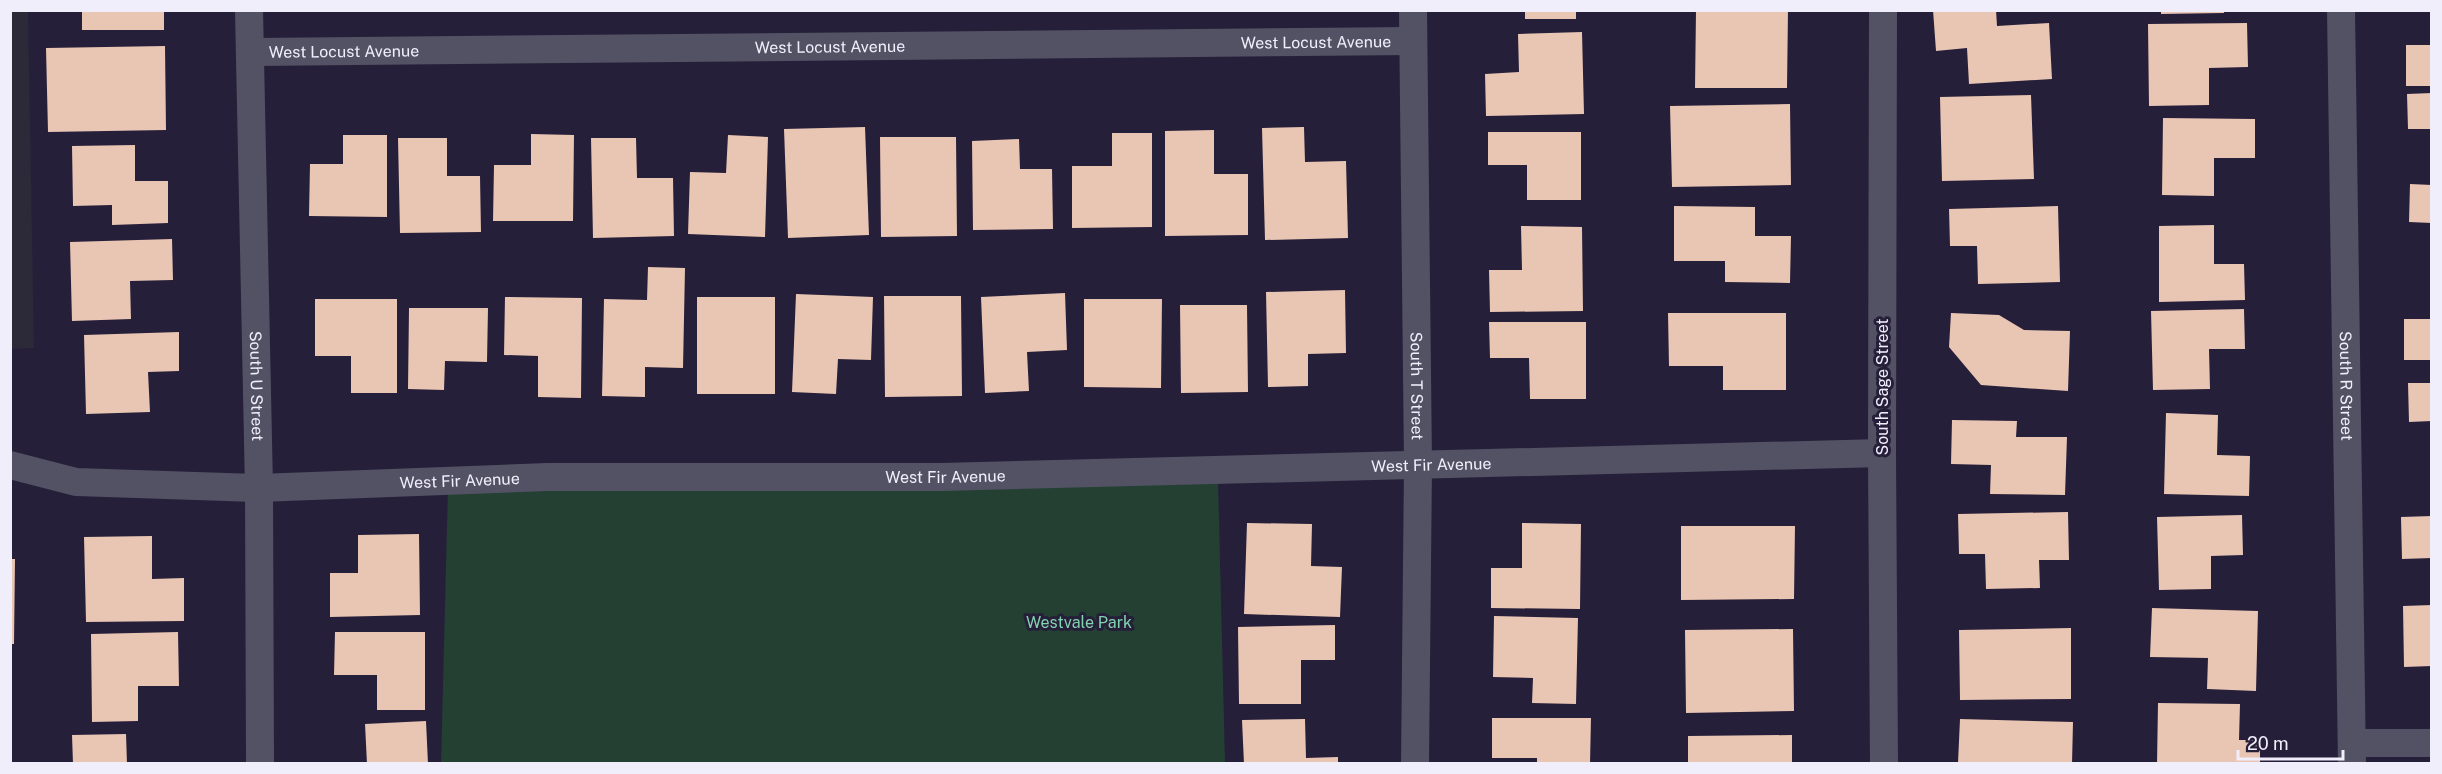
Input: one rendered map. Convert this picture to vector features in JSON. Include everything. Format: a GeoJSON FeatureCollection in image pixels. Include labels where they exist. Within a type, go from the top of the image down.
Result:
{"type":"FeatureCollection","features":[{"type":"Feature","properties":{"kind":"street","name":"South U Street"},"geometry":{"type":"LineString","coordinates":[[249,10],[259,488],[260,764]]}},
{"type":"Feature","properties":{"kind":"street","name":"South T Street"},"geometry":{"type":"LineString","coordinates":[[1413,10],[1418,464],[1415,764]]}},
{"type":"Feature","properties":{"kind":"street","name":"South Sage Street"},"geometry":{"type":"LineString","coordinates":[[1883,10],[1884,764]]}},
{"type":"Feature","properties":{"kind":"street","name":"South R Street"},"geometry":{"type":"LineString","coordinates":[[2341,10],[2352,753]]}},
{"type":"Feature","properties":{"kind":"street","name":"West Locust Avenue"},"geometry":{"type":"LineString","coordinates":[[250,52],[1412,41]]}},
{"type":"Feature","properties":{"kind":"street","name":"West Fir Avenue"},"geometry":{"type":"LineString","coordinates":[[10,465],[76,482],[259,488],[547,477],[942,477],[1882,453]]}},
{"type":"Feature","properties":{"kind":"street"},"geometry":{"type":"LineString","coordinates":[[2352,753],[2432,743]]}},
{"type":"Feature","properties":{"kind":"shaded area"},"geometry":{"type":"Polygon","coordinates":[[[10,11],[28,11],[34,348],[11,349],[10,11]]]}},
{"type":"Feature","properties":{"kind":"green space","name":"Westvale Park"},"geometry":{"type":"Polygon","coordinates":[[[1218,480],[1225,763],[441,764],[448,487],[1218,480]]]}},
{"type":"Feature","properties":{"kind":"building"},"geometry":{"type":"Polygon","coordinates":[[[82,10],[164,10],[164,30],[82,30],[82,10]]]}},
{"type":"Feature","properties":{"kind":"building"},"geometry":{"type":"Polygon","coordinates":[[[1525,10],[1576,10],[1576,19],[1525,19],[1525,10]]]}},
{"type":"Feature","properties":{"kind":"building"},"geometry":{"type":"Polygon","coordinates":[[[1696,10],[1788,10],[1787,88],[1695,88],[1696,10]]]}},
{"type":"Feature","properties":{"kind":"building"},"geometry":{"type":"Polygon","coordinates":[[[1933,10],[1996,10],[1997,26],[2049,23],[2052,79],[1969,84],[1967,48],[1936,51],[1933,10]]]}},
{"type":"Feature","properties":{"kind":"building"},"geometry":{"type":"Polygon","coordinates":[[[2161,10],[2224,10],[2224,13],[2161,14],[2161,10]]]}},
{"type":"Feature","properties":{"kind":"building"},"geometry":{"type":"Polygon","coordinates":[[[2247,23],[2248,67],[2209,68],[2209,105],[2149,106],[2148,24],[2247,23]]]}},
{"type":"Feature","properties":{"kind":"building"},"geometry":{"type":"Polygon","coordinates":[[[1582,32],[1584,114],[1486,116],[1485,74],[1519,72],[1518,34],[1582,32]]]}},
{"type":"Feature","properties":{"kind":"building"},"geometry":{"type":"Polygon","coordinates":[[[2406,45],[2432,45],[2432,86],[2406,86],[2406,45]]]}},
{"type":"Feature","properties":{"kind":"building"},"geometry":{"type":"Polygon","coordinates":[[[165,46],[166,130],[48,132],[46,48],[165,46]]]}},
{"type":"Feature","properties":{"kind":"building"},"geometry":{"type":"Polygon","coordinates":[[[2432,93],[2432,129],[2408,129],[2407,94],[2432,93]]]}},
{"type":"Feature","properties":{"kind":"building"},"geometry":{"type":"Polygon","coordinates":[[[2031,95],[2034,179],[1942,181],[1940,97],[2031,95]]]}},
{"type":"Feature","properties":{"kind":"building"},"geometry":{"type":"Polygon","coordinates":[[[1790,104],[1791,185],[1672,187],[1670,106],[1790,104]]]}},
{"type":"Feature","properties":{"kind":"building"},"geometry":{"type":"Polygon","coordinates":[[[2163,118],[2255,119],[2255,158],[2214,158],[2214,196],[2162,195],[2163,118]]]}},
{"type":"Feature","properties":{"kind":"building"},"geometry":{"type":"Polygon","coordinates":[[[865,127],[869,235],[788,238],[784,129],[865,127]]]}},
{"type":"Feature","properties":{"kind":"building"},"geometry":{"type":"Polygon","coordinates":[[[1304,127],[1305,162],[1346,161],[1348,238],[1265,240],[1262,128],[1304,127]]]}},
{"type":"Feature","properties":{"kind":"building"},"geometry":{"type":"Polygon","coordinates":[[[1214,130],[1214,174],[1248,174],[1248,235],[1165,236],[1165,131],[1214,130]]]}},
{"type":"Feature","properties":{"kind":"building"},"geometry":{"type":"Polygon","coordinates":[[[1488,132],[1581,132],[1581,200],[1527,200],[1527,165],[1488,165],[1488,132]]]}},
{"type":"Feature","properties":{"kind":"building"},"geometry":{"type":"Polygon","coordinates":[[[1112,133],[1152,133],[1152,227],[1072,228],[1072,166],[1112,166],[1112,133]]]}},
{"type":"Feature","properties":{"kind":"building"},"geometry":{"type":"Polygon","coordinates":[[[531,134],[574,135],[573,221],[493,221],[494,165],[531,165],[531,134]]]}},
{"type":"Feature","properties":{"kind":"building"},"geometry":{"type":"Polygon","coordinates":[[[343,135],[387,135],[387,217],[309,216],[310,164],[343,164],[343,135]]]}},
{"type":"Feature","properties":{"kind":"building"},"geometry":{"type":"Polygon","coordinates":[[[728,135],[768,137],[765,237],[688,234],[690,172],[726,173],[728,135]]]}},
{"type":"Feature","properties":{"kind":"building"},"geometry":{"type":"Polygon","coordinates":[[[880,137],[956,137],[957,236],[881,237],[880,137]]]}},
{"type":"Feature","properties":{"kind":"building"},"geometry":{"type":"Polygon","coordinates":[[[398,138],[447,138],[447,176],[480,176],[481,232],[400,233],[398,138]]]}},
{"type":"Feature","properties":{"kind":"building"},"geometry":{"type":"Polygon","coordinates":[[[591,138],[636,138],[637,178],[673,178],[674,236],[593,238],[591,138]]]}},
{"type":"Feature","properties":{"kind":"building"},"geometry":{"type":"Polygon","coordinates":[[[1019,139],[1020,169],[1052,169],[1053,229],[973,230],[972,141],[1019,139]]]}},
{"type":"Feature","properties":{"kind":"building"},"geometry":{"type":"Polygon","coordinates":[[[135,145],[135,181],[168,181],[168,223],[112,225],[112,205],[73,206],[72,146],[135,145]]]}},
{"type":"Feature","properties":{"kind":"building"},"geometry":{"type":"Polygon","coordinates":[[[2410,184],[2432,185],[2432,223],[2409,222],[2410,184]]]}},
{"type":"Feature","properties":{"kind":"building"},"geometry":{"type":"Polygon","coordinates":[[[1674,206],[1755,207],[1755,236],[1791,236],[1790,283],[1725,282],[1725,261],[1674,261],[1674,206]]]}},
{"type":"Feature","properties":{"kind":"building"},"geometry":{"type":"Polygon","coordinates":[[[2058,206],[2060,282],[1978,284],[1977,246],[1950,246],[1949,209],[2058,206]]]}},
{"type":"Feature","properties":{"kind":"building"},"geometry":{"type":"Polygon","coordinates":[[[2214,225],[2214,264],[2244,264],[2245,300],[2159,302],[2159,226],[2214,225]]]}},
{"type":"Feature","properties":{"kind":"building"},"geometry":{"type":"Polygon","coordinates":[[[1521,226],[1582,227],[1583,311],[1490,312],[1489,270],[1522,270],[1521,226]]]}},
{"type":"Feature","properties":{"kind":"building"},"geometry":{"type":"Polygon","coordinates":[[[172,239],[173,280],[130,281],[131,319],[72,321],[70,242],[172,239]]]}},
{"type":"Feature","properties":{"kind":"building"},"geometry":{"type":"Polygon","coordinates":[[[648,267],[685,268],[683,368],[645,367],[645,397],[602,396],[604,299],[647,300],[648,267]]]}},
{"type":"Feature","properties":{"kind":"building"},"geometry":{"type":"Polygon","coordinates":[[[1345,290],[1346,353],[1308,354],[1308,386],[1268,387],[1266,292],[1345,290]]]}},
{"type":"Feature","properties":{"kind":"building"},"geometry":{"type":"Polygon","coordinates":[[[1065,293],[1067,350],[1027,352],[1029,391],[985,393],[981,297],[1065,293]]]}},
{"type":"Feature","properties":{"kind":"building"},"geometry":{"type":"Polygon","coordinates":[[[796,294],[873,297],[871,360],[838,359],[836,394],[792,392],[796,294]]]}},
{"type":"Feature","properties":{"kind":"building"},"geometry":{"type":"Polygon","coordinates":[[[884,296],[961,296],[962,396],[885,397],[884,296]]]}},
{"type":"Feature","properties":{"kind":"building"},"geometry":{"type":"Polygon","coordinates":[[[505,297],[582,298],[581,398],[538,397],[538,356],[504,355],[505,297]]]}},
{"type":"Feature","properties":{"kind":"building"},"geometry":{"type":"Polygon","coordinates":[[[697,297],[775,297],[775,394],[697,394],[697,297]]]}},
{"type":"Feature","properties":{"kind":"building"},"geometry":{"type":"Polygon","coordinates":[[[315,299],[397,299],[397,393],[351,393],[351,356],[315,356],[315,299]]]}},
{"type":"Feature","properties":{"kind":"building"},"geometry":{"type":"Polygon","coordinates":[[[1084,299],[1162,299],[1161,388],[1084,387],[1084,299]]]}},
{"type":"Feature","properties":{"kind":"building"},"geometry":{"type":"Polygon","coordinates":[[[1180,305],[1247,305],[1248,392],[1181,393],[1180,305]]]}},
{"type":"Feature","properties":{"kind":"building"},"geometry":{"type":"Polygon","coordinates":[[[409,308],[488,308],[487,362],[445,361],[444,390],[408,389],[409,308]]]}},
{"type":"Feature","properties":{"kind":"building"},"geometry":{"type":"Polygon","coordinates":[[[2244,309],[2245,349],[2209,349],[2210,389],[2153,390],[2151,311],[2244,309]]]}},
{"type":"Feature","properties":{"kind":"building"},"geometry":{"type":"Polygon","coordinates":[[[1668,313],[1786,313],[1786,390],[1723,390],[1723,366],[1669,366],[1668,313]]]}},
{"type":"Feature","properties":{"kind":"building"},"geometry":{"type":"Polygon","coordinates":[[[1951,313],[1999,315],[2024,330],[2070,331],[2068,391],[1981,385],[1949,347],[1951,313]]]}},
{"type":"Feature","properties":{"kind":"building"},"geometry":{"type":"Polygon","coordinates":[[[2404,319],[2432,319],[2432,360],[2404,360],[2404,319]]]}},
{"type":"Feature","properties":{"kind":"building"},"geometry":{"type":"Polygon","coordinates":[[[1489,322],[1586,322],[1586,399],[1530,399],[1529,358],[1490,358],[1489,322]]]}},
{"type":"Feature","properties":{"kind":"building"},"geometry":{"type":"Polygon","coordinates":[[[179,332],[179,371],[148,372],[150,412],[86,414],[84,335],[179,332]]]}},
{"type":"Feature","properties":{"kind":"building"},"geometry":{"type":"Polygon","coordinates":[[[2408,383],[2432,383],[2432,421],[2409,422],[2408,383]]]}},
{"type":"Feature","properties":{"kind":"building"},"geometry":{"type":"Polygon","coordinates":[[[2166,413],[2218,415],[2217,455],[2250,456],[2249,496],[2164,494],[2166,413]]]}},
{"type":"Feature","properties":{"kind":"building"},"geometry":{"type":"Polygon","coordinates":[[[1952,420],[2017,421],[2016,437],[2067,437],[2065,495],[1990,494],[1991,465],[1951,464],[1952,420]]]}},
{"type":"Feature","properties":{"kind":"building"},"geometry":{"type":"Polygon","coordinates":[[[2068,512],[2069,560],[2039,560],[2040,588],[1986,589],[1985,554],[1959,554],[1958,514],[2068,512]]]}},
{"type":"Feature","properties":{"kind":"building"},"geometry":{"type":"Polygon","coordinates":[[[2242,515],[2243,555],[2211,556],[2211,589],[2159,590],[2157,517],[2242,515]]]}},
{"type":"Feature","properties":{"kind":"building"},"geometry":{"type":"Polygon","coordinates":[[[2432,516],[2432,558],[2402,559],[2401,517],[2432,516]]]}},
{"type":"Feature","properties":{"kind":"building"},"geometry":{"type":"Polygon","coordinates":[[[1247,523],[1312,524],[1311,566],[1342,567],[1340,617],[1244,614],[1247,523]]]}},
{"type":"Feature","properties":{"kind":"building"},"geometry":{"type":"Polygon","coordinates":[[[1522,523],[1581,524],[1580,609],[1491,608],[1491,568],[1522,568],[1522,523]]]}},
{"type":"Feature","properties":{"kind":"building"},"geometry":{"type":"Polygon","coordinates":[[[1681,526],[1795,526],[1794,599],[1681,600],[1681,526]]]}},
{"type":"Feature","properties":{"kind":"building"},"geometry":{"type":"Polygon","coordinates":[[[419,534],[420,615],[330,617],[330,573],[358,573],[358,535],[419,534]]]}},
{"type":"Feature","properties":{"kind":"building"},"geometry":{"type":"Polygon","coordinates":[[[152,536],[152,579],[184,578],[184,621],[86,622],[84,537],[152,536]]]}},
{"type":"Feature","properties":{"kind":"building"},"geometry":{"type":"Polygon","coordinates":[[[10,559],[15,559],[14,644],[10,644],[10,559]]]}},
{"type":"Feature","properties":{"kind":"building"},"geometry":{"type":"Polygon","coordinates":[[[2432,605],[2432,666],[2404,667],[2403,606],[2432,605]]]}},
{"type":"Feature","properties":{"kind":"building"},"geometry":{"type":"Polygon","coordinates":[[[2152,608],[2258,611],[2256,691],[2207,689],[2208,658],[2150,657],[2152,608]]]}},
{"type":"Feature","properties":{"kind":"building"},"geometry":{"type":"Polygon","coordinates":[[[1494,616],[1578,618],[1576,704],[1532,703],[1533,678],[1493,677],[1494,616]]]}},
{"type":"Feature","properties":{"kind":"building"},"geometry":{"type":"Polygon","coordinates":[[[1335,625],[1335,660],[1301,660],[1301,704],[1239,704],[1238,627],[1335,625]]]}},
{"type":"Feature","properties":{"kind":"building"},"geometry":{"type":"Polygon","coordinates":[[[2071,628],[2071,699],[1960,700],[1959,630],[2071,628]]]}},
{"type":"Feature","properties":{"kind":"building"},"geometry":{"type":"Polygon","coordinates":[[[1793,629],[1794,711],[1686,713],[1685,630],[1793,629]]]}},
{"type":"Feature","properties":{"kind":"building"},"geometry":{"type":"Polygon","coordinates":[[[178,632],[179,686],[138,686],[138,721],[92,722],[91,634],[178,632]]]}},
{"type":"Feature","properties":{"kind":"building"},"geometry":{"type":"Polygon","coordinates":[[[335,632],[425,632],[425,710],[377,710],[377,675],[334,675],[335,632]]]}},
{"type":"Feature","properties":{"kind":"building"},"geometry":{"type":"Polygon","coordinates":[[[2158,703],[2240,704],[2239,740],[2260,740],[2260,764],[2157,764],[2158,703]]]}},
{"type":"Feature","properties":{"kind":"building"},"geometry":{"type":"Polygon","coordinates":[[[1492,718],[1591,718],[1590,764],[1537,764],[1537,758],[1492,758],[1492,718]]]}},
{"type":"Feature","properties":{"kind":"building"},"geometry":{"type":"Polygon","coordinates":[[[1305,719],[1306,758],[1338,757],[1338,764],[1244,764],[1242,720],[1305,719]]]}},
{"type":"Feature","properties":{"kind":"building"},"geometry":{"type":"Polygon","coordinates":[[[1960,719],[2073,722],[2072,764],[1958,763],[1960,719]]]}},
{"type":"Feature","properties":{"kind":"building"},"geometry":{"type":"Polygon","coordinates":[[[426,721],[428,764],[367,764],[365,724],[426,721]]]}},
{"type":"Feature","properties":{"kind":"building"},"geometry":{"type":"Polygon","coordinates":[[[126,734],[127,764],[73,764],[72,735],[126,734]]]}},
{"type":"Feature","properties":{"kind":"building"},"geometry":{"type":"Polygon","coordinates":[[[1792,735],[1792,764],[1688,764],[1688,736],[1792,735]]]}}]}
